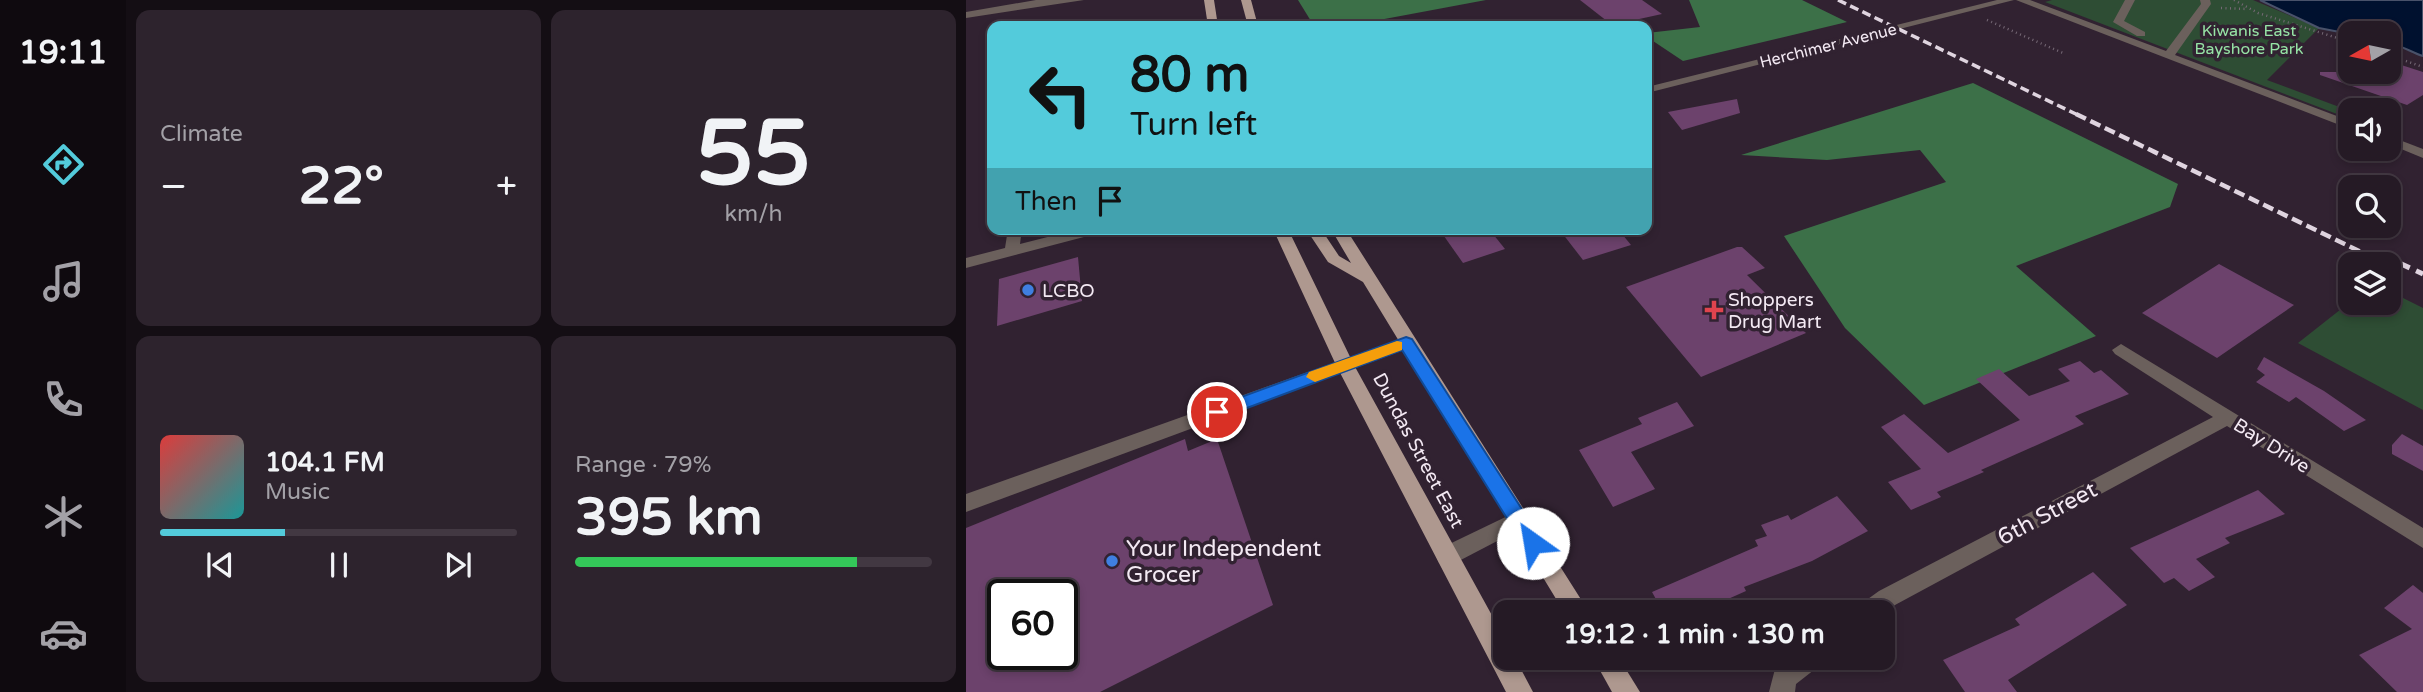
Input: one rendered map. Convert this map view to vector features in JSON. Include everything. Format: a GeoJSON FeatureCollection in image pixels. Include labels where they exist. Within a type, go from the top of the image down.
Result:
{"type":"FeatureCollection","features":[{"type":"Feature","properties":{"kind":"main road"},"geometry":{"type":"LineString","coordinates":[[1209,0],[1212,21]]}},
{"type":"Feature","properties":{"kind":"main road"},"geometry":{"type":"LineString","coordinates":[[1246,0],[1252,21]]}},
{"type":"Feature","properties":{"kind":"main road","name":"Dundas Street East"},"geometry":{"type":"LineString","coordinates":[[1283,235],[1345,365],[1520,692]]}},
{"type":"Feature","properties":{"kind":"main road"},"geometry":{"type":"LineString","coordinates":[[1317,235],[1333,259],[1342,267],[1366,278]]}},
{"type":"Feature","properties":{"kind":"main road","name":"Dundas Street East"},"geometry":{"type":"LineString","coordinates":[[1341,235],[1406,343],[1569,600]]}},
{"type":"Feature","properties":{"kind":"main road"},"geometry":{"type":"LineString","coordinates":[[1613,670],[1627,692]]}},
{"type":"Feature","properties":{"kind":"street"},"geometry":{"type":"LineString","coordinates":[[966,15],[1051,1],[1079,0]]}},
{"type":"Feature","properties":{"kind":"street","name":"Herchimer Avenue"},"geometry":{"type":"LineString","coordinates":[[1652,89],[2009,0]]}},
{"type":"Feature","properties":{"kind":"street"},"geometry":{"type":"LineString","coordinates":[[2021,0],[2171,51],[2338,120]]}},
{"type":"Feature","properties":{"kind":"street"},"geometry":{"type":"LineString","coordinates":[[2130,0],[2118,22],[2171,51]]}},
{"type":"Feature","properties":{"kind":"street"},"geometry":{"type":"LineString","coordinates":[[2171,51],[2204,4]]}},
{"type":"Feature","properties":{"kind":"street"},"geometry":{"type":"LineString","coordinates":[[2401,145],[2423,154]]}},
{"type":"Feature","properties":{"kind":"street"},"geometry":{"type":"LineString","coordinates":[[1012,251],[1014,235]]}},
{"type":"Feature","properties":{"kind":"street"},"geometry":{"type":"LineString","coordinates":[[966,263],[1075,235]]}},
{"type":"Feature","properties":{"kind":"street"},"geometry":{"type":"LineString","coordinates":[[966,503],[1406,343]]}},
{"type":"Feature","properties":{"kind":"street","name":"Bay Drive"},"geometry":{"type":"LineString","coordinates":[[2121,350],[2423,538]]}},
{"type":"Feature","properties":{"kind":"street","name":"6th Street"},"geometry":{"type":"LineString","coordinates":[[1885,600],[2228,417]]}},
{"type":"Feature","properties":{"kind":"street"},"geometry":{"type":"LineString","coordinates":[[1447,556],[1518,520]]}},
{"type":"Feature","properties":{"kind":"street"},"geometry":{"type":"LineString","coordinates":[[1783,692],[1784,678],[1794,670]]}},
{"type":"Feature","properties":{"kind":"path"},"geometry":{"type":"LineString","coordinates":[[2234,0],[2247,9]]}},
{"type":"Feature","properties":{"kind":"path"},"geometry":{"type":"LineString","coordinates":[[2204,4],[2247,9],[2338,37]]}},
{"type":"Feature","properties":{"kind":"path"},"geometry":{"type":"LineString","coordinates":[[1967,10],[2063,53]]}},
{"type":"Feature","properties":{"kind":"path"},"geometry":{"type":"LineString","coordinates":[[2401,59],[2423,67]]}},
{"type":"Feature","properties":{"kind":"green space"},"geometry":{"type":"Polygon","coordinates":[[[1298,0],[1486,0],[1374,21],[1311,21],[1298,0]]]}},
{"type":"Feature","properties":{"kind":"green space"},"geometry":{"type":"Polygon","coordinates":[[[1689,0],[1802,0],[1847,22],[1683,61],[1652,40],[1652,32],[1700,27],[1689,0]]]}},
{"type":"Feature","properties":{"kind":"green space","name":"Kiwanis East Bayshore Park"},"geometry":{"type":"Polygon","coordinates":[[[2253,0],[2319,28],[2267,80],[2338,107],[2338,114],[2045,2],[2253,0]]]}},
{"type":"Feature","properties":{"kind":"green space"},"geometry":{"type":"Polygon","coordinates":[[[1973,83],[2178,184],[2170,207],[2016,266],[2096,336],[1924,405],[1845,328],[1784,236],[1946,182],[1920,150],[1827,160],[1741,155],[1973,83]]]}},
{"type":"Feature","properties":{"kind":"green space"},"geometry":{"type":"Polygon","coordinates":[[[2401,297],[2423,308],[2423,410],[2298,343],[2338,311],[2338,315],[2401,315],[2401,297]]]}},
{"type":"Feature","properties":{"kind":"water"},"geometry":{"type":"Polygon","coordinates":[[[2260,0],[2423,0],[2423,56],[2401,47],[2401,21],[2338,21],[2338,32],[2319,28],[2260,0]]]}},
{"type":"Feature","properties":{"kind":"building"},"geometry":{"type":"Polygon","coordinates":[[[1580,0],[1642,0],[1662,14],[1630,21],[1607,21],[1580,0]]]}},
{"type":"Feature","properties":{"kind":"building"},"geometry":{"type":"Polygon","coordinates":[[[2401,65],[2423,72],[2423,95],[2407,105],[2401,103],[2401,98],[2387,98],[2346,84],[2401,84],[2401,65]]]}},
{"type":"Feature","properties":{"kind":"building"},"geometry":{"type":"Polygon","coordinates":[[[2320,72],[2338,72],[2338,81],[2320,75],[2320,72]]]}},
{"type":"Feature","properties":{"kind":"building"},"geometry":{"type":"Polygon","coordinates":[[[1737,99],[1740,113],[1682,130],[1668,112],[1737,99]]]}},
{"type":"Feature","properties":{"kind":"building"},"geometry":{"type":"Polygon","coordinates":[[[1443,235],[1494,235],[1505,249],[1463,263],[1443,235]]]}},
{"type":"Feature","properties":{"kind":"building"},"geometry":{"type":"Polygon","coordinates":[[[1564,235],[1623,235],[1631,245],[1583,260],[1564,235]]]}},
{"type":"Feature","properties":{"kind":"building","name":"Shoppers Drug Mart"},"geometry":{"type":"Polygon","coordinates":[[[1742,247],[1765,268],[1747,275],[1806,333],[1701,377],[1626,287],[1742,247]]]}},
{"type":"Feature","properties":{"kind":"building","name":"LCBO"},"geometry":{"type":"Polygon","coordinates":[[[1078,257],[1082,301],[997,326],[999,279],[1078,257]]]}},
{"type":"Feature","properties":{"kind":"building"},"geometry":{"type":"Polygon","coordinates":[[[2219,264],[2294,305],[2217,358],[2142,313],[2219,264]]]}},
{"type":"Feature","properties":{"kind":"building"},"geometry":{"type":"Polygon","coordinates":[[[2264,357],[2324,391],[2366,420],[2344,431],[2296,397],[2289,402],[2256,382],[2265,375],[2257,369],[2264,357]]]}},
{"type":"Feature","properties":{"kind":"building"},"geometry":{"type":"Polygon","coordinates":[[[2080,361],[2094,373],[2101,370],[2129,394],[2075,416],[2084,424],[1981,470],[1984,472],[1937,492],[1941,497],[1911,510],[1888,482],[1921,469],[1881,427],[1904,414],[1948,453],[2020,420],[1976,379],[1999,369],[2029,396],[2070,381],[2058,369],[2080,361]]]}},
{"type":"Feature","properties":{"kind":"building"},"geometry":{"type":"Polygon","coordinates":[[[1677,402],[1694,426],[1631,452],[1655,489],[1613,507],[1579,450],[1642,424],[1638,418],[1677,402]]]}},
{"type":"Feature","properties":{"kind":"building"},"geometry":{"type":"Polygon","coordinates":[[[2402,434],[2423,446],[2423,471],[2392,454],[2392,445],[2402,434]]]}},
{"type":"Feature","properties":{"kind":"building","name":"Your Independent Grocer"},"geometry":{"type":"Polygon","coordinates":[[[1185,439],[1188,451],[1217,439],[1273,605],[1100,692],[966,692],[966,528],[1185,439]]]}},
{"type":"Feature","properties":{"kind":"building"},"geometry":{"type":"Polygon","coordinates":[[[2258,490],[2285,514],[2225,538],[2230,543],[2196,559],[2215,577],[2189,591],[2174,578],[2164,583],[2130,548],[2258,490]]]}},
{"type":"Feature","properties":{"kind":"building"},"geometry":{"type":"Polygon","coordinates":[[[1837,496],[1868,531],[1812,561],[1744,587],[1746,591],[1726,600],[1656,600],[1652,592],[1758,546],[1755,540],[1767,536],[1761,525],[1788,515],[1791,520],[1837,496]]]}},
{"type":"Feature","properties":{"kind":"building"},"geometry":{"type":"Polygon","coordinates":[[[2093,572],[2127,605],[2008,680],[2017,692],[1965,692],[1943,660],[2020,625],[2015,619],[2093,572]]]}},
{"type":"Feature","properties":{"kind":"building"},"geometry":{"type":"Polygon","coordinates":[[[2413,585],[2423,593],[2423,692],[2397,692],[2359,655],[2412,629],[2384,608],[2413,585]]]}},
{"type":"Feature","properties":{"kind":"railway"},"geometry":{"type":"LineString","coordinates":[[1838,0],[2080,116]]}},
{"type":"Feature","properties":{"kind":"railway"},"geometry":{"type":"LineString","coordinates":[[2076,114],[2361,252]]}},
{"type":"Feature","properties":{"kind":"railway"},"geometry":{"type":"LineString","coordinates":[[2401,264],[2423,274]]}},
{"type":"Feature","properties":{"kind":"slow traffic"},"geometry":{"type":"LineString","coordinates":[[1315,377],[1397,346]]}},
{"type":"Feature","properties":{"kind":"place","name":"LCBO"},"geometry":{"type":"Point","coordinates":[1028,290]}},
{"type":"Feature","properties":{"kind":"place","name":"Shoppers Drug Mart"},"geometry":{"type":"Point","coordinates":[1714,310]}},
{"type":"Feature","properties":{"kind":"place","name":"Your Independent Grocer"},"geometry":{"type":"Point","coordinates":[1112,561]}},
{"type":"Feature","properties":{"kind":"route"},"geometry":{"type":"LineString","coordinates":[[1217,412],[1406,343],[1533,543]]}}]}
